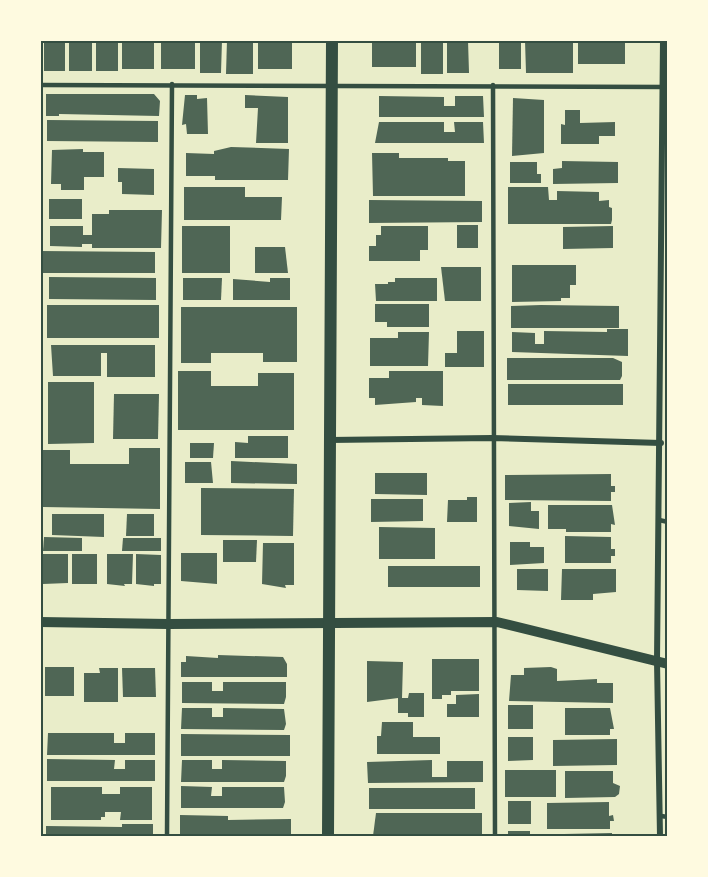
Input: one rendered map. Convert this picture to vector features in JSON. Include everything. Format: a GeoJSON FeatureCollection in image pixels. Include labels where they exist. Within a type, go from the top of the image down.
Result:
{"type":"FeatureCollection","features":[{"type":"Feature","properties":{"kind":"main road"},"geometry":{"type":"LineString","coordinates":[[328,837],[332,40]]}},
{"type":"Feature","properties":{"kind":"street"},"geometry":{"type":"LineString","coordinates":[[660,837],[664,817],[659,520],[664,339],[666,87],[663,40]]}},
{"type":"Feature","properties":{"kind":"street"},"geometry":{"type":"LineString","coordinates":[[329,440],[492,438],[661,443]]}},
{"type":"Feature","properties":{"kind":"street"},"geometry":{"type":"LineString","coordinates":[[40,622],[168,624],[496,622],[662,663]]}},
{"type":"Feature","properties":{"kind":"lane"},"geometry":{"type":"LineString","coordinates":[[167,837],[172,84]]}},
{"type":"Feature","properties":{"kind":"lane"},"geometry":{"type":"LineString","coordinates":[[40,85],[666,87]]}},
{"type":"Feature","properties":{"kind":"lane"},"geometry":{"type":"LineString","coordinates":[[493,85],[492,438],[496,622],[495,837]]}},
{"type":"Feature","properties":{"kind":"lane"},"geometry":{"type":"LineString","coordinates":[[659,520],[668,522]]}},
{"type":"Feature","properties":{"kind":"building"},"geometry":{"type":"Polygon","coordinates":[[[44,40],[65,40],[65,71],[44,71],[44,40]]]}},
{"type":"Feature","properties":{"kind":"building"},"geometry":{"type":"Polygon","coordinates":[[[69,40],[92,42],[92,71],[69,71],[69,40]]]}},
{"type":"Feature","properties":{"kind":"building"},"geometry":{"type":"Polygon","coordinates":[[[96,40],[118,40],[118,71],[96,71],[96,40]]]}},
{"type":"Feature","properties":{"kind":"building"},"geometry":{"type":"Polygon","coordinates":[[[122,40],[154,40],[154,69],[122,69],[122,40]]]}},
{"type":"Feature","properties":{"kind":"building"},"geometry":{"type":"Polygon","coordinates":[[[161,40],[195,40],[195,69],[161,69],[161,40]]]}},
{"type":"Feature","properties":{"kind":"building"},"geometry":{"type":"Polygon","coordinates":[[[200,40],[222,40],[221,73],[200,73],[200,40]]]}},
{"type":"Feature","properties":{"kind":"building"},"geometry":{"type":"Polygon","coordinates":[[[227,40],[253,40],[253,74],[226,74],[227,40]]]}},
{"type":"Feature","properties":{"kind":"building"},"geometry":{"type":"Polygon","coordinates":[[[258,40],[292,40],[292,69],[258,69],[258,40]]]}},
{"type":"Feature","properties":{"kind":"building"},"geometry":{"type":"Polygon","coordinates":[[[372,40],[416,40],[416,67],[372,67],[372,40]]]}},
{"type":"Feature","properties":{"kind":"building"},"geometry":{"type":"Polygon","coordinates":[[[421,40],[443,40],[443,74],[421,74],[421,40]]]}},
{"type":"Feature","properties":{"kind":"building"},"geometry":{"type":"Polygon","coordinates":[[[447,40],[468,40],[469,73],[447,73],[447,40]]]}},
{"type":"Feature","properties":{"kind":"building"},"geometry":{"type":"Polygon","coordinates":[[[499,40],[521,40],[521,69],[499,69],[499,40]]]}},
{"type":"Feature","properties":{"kind":"building"},"geometry":{"type":"Polygon","coordinates":[[[525,40],[573,40],[573,73],[526,73],[525,40]]]}},
{"type":"Feature","properties":{"kind":"building"},"geometry":{"type":"Polygon","coordinates":[[[622,40],[622,43],[625,43],[625,64],[578,64],[578,42],[622,40]]]}},
{"type":"Feature","properties":{"kind":"building"},"geometry":{"type":"Polygon","coordinates":[[[46,94],[154,94],[160,101],[159,116],[59,114],[59,116],[46,116],[46,94]]]}},
{"type":"Feature","properties":{"kind":"building"},"geometry":{"type":"Polygon","coordinates":[[[185,95],[197,95],[197,99],[207,98],[208,134],[187,134],[186,124],[182,125],[185,95]]]}},
{"type":"Feature","properties":{"kind":"building"},"geometry":{"type":"Polygon","coordinates":[[[245,95],[288,97],[288,143],[256,143],[258,108],[245,108],[245,95]]]}},
{"type":"Feature","properties":{"kind":"building"},"geometry":{"type":"Polygon","coordinates":[[[379,96],[444,97],[444,106],[455,106],[455,96],[483,96],[484,117],[379,117],[379,96]]]}},
{"type":"Feature","properties":{"kind":"building"},"geometry":{"type":"Polygon","coordinates":[[[513,98],[544,100],[544,153],[512,156],[513,98]]]}},
{"type":"Feature","properties":{"kind":"building"},"geometry":{"type":"Polygon","coordinates":[[[565,110],[580,110],[580,123],[615,122],[615,136],[599,136],[599,144],[561,144],[561,124],[565,125],[565,110]]]}},
{"type":"Feature","properties":{"kind":"building"},"geometry":{"type":"Polygon","coordinates":[[[47,120],[158,121],[158,142],[47,141],[47,120]]]}},
{"type":"Feature","properties":{"kind":"building"},"geometry":{"type":"Polygon","coordinates":[[[379,122],[444,122],[444,132],[455,132],[454,122],[483,122],[484,143],[375,143],[379,122]]]}},
{"type":"Feature","properties":{"kind":"building"},"geometry":{"type":"Polygon","coordinates":[[[231,147],[289,149],[288,180],[215,180],[215,176],[186,176],[186,153],[214,154],[214,151],[231,147]]]}},
{"type":"Feature","properties":{"kind":"building"},"geometry":{"type":"Polygon","coordinates":[[[83,149],[83,152],[104,152],[104,177],[84,177],[84,190],[61,190],[61,184],[51,184],[52,150],[83,149]]]}},
{"type":"Feature","properties":{"kind":"building"},"geometry":{"type":"Polygon","coordinates":[[[372,153],[399,153],[399,158],[448,158],[448,161],[465,161],[465,196],[373,196],[372,153]]]}},
{"type":"Feature","properties":{"kind":"building"},"geometry":{"type":"Polygon","coordinates":[[[562,161],[618,162],[618,183],[553,184],[553,169],[562,168],[562,161]]]}},
{"type":"Feature","properties":{"kind":"building"},"geometry":{"type":"Polygon","coordinates":[[[510,162],[537,162],[537,174],[541,174],[541,183],[510,183],[510,162]]]}},
{"type":"Feature","properties":{"kind":"building"},"geometry":{"type":"Polygon","coordinates":[[[118,168],[154,169],[154,195],[122,194],[122,182],[118,182],[118,168]]]}},
{"type":"Feature","properties":{"kind":"building"},"geometry":{"type":"Polygon","coordinates":[[[184,187],[245,187],[245,197],[282,197],[281,220],[184,220],[184,187]]]}},
{"type":"Feature","properties":{"kind":"building"},"geometry":{"type":"Polygon","coordinates":[[[508,187],[548,187],[549,200],[557,200],[557,191],[599,192],[599,201],[609,200],[609,207],[612,208],[611,224],[508,224],[508,187]]]}},
{"type":"Feature","properties":{"kind":"building"},"geometry":{"type":"Polygon","coordinates":[[[49,199],[82,199],[82,219],[49,219],[49,199]]]}},
{"type":"Feature","properties":{"kind":"building"},"geometry":{"type":"Polygon","coordinates":[[[369,200],[482,201],[482,222],[369,223],[369,200]]]}},
{"type":"Feature","properties":{"kind":"building"},"geometry":{"type":"Polygon","coordinates":[[[109,210],[162,210],[161,248],[92,248],[92,244],[82,244],[82,247],[50,246],[50,226],[83,226],[83,235],[92,235],[92,214],[109,214],[109,210]]]}},
{"type":"Feature","properties":{"kind":"building"},"geometry":{"type":"Polygon","coordinates":[[[457,225],[478,225],[478,248],[457,248],[457,225]]]}},
{"type":"Feature","properties":{"kind":"building"},"geometry":{"type":"Polygon","coordinates":[[[182,226],[230,226],[230,273],[182,273],[182,226]]]}},
{"type":"Feature","properties":{"kind":"building"},"geometry":{"type":"Polygon","coordinates":[[[381,226],[428,226],[428,250],[420,250],[420,261],[369,261],[369,246],[376,246],[376,235],[381,235],[381,226]]]}},
{"type":"Feature","properties":{"kind":"building"},"geometry":{"type":"Polygon","coordinates":[[[613,226],[613,248],[563,249],[563,227],[613,226]]]}},
{"type":"Feature","properties":{"kind":"building"},"geometry":{"type":"Polygon","coordinates":[[[255,247],[285,247],[288,273],[255,273],[255,247]]]}},
{"type":"Feature","properties":{"kind":"building"},"geometry":{"type":"Polygon","coordinates":[[[40,251],[155,252],[155,273],[40,273],[40,251]]]}},
{"type":"Feature","properties":{"kind":"building"},"geometry":{"type":"Polygon","coordinates":[[[512,265],[576,265],[576,285],[570,285],[570,298],[561,298],[561,301],[512,302],[512,265]]]}},
{"type":"Feature","properties":{"kind":"building"},"geometry":{"type":"Polygon","coordinates":[[[441,267],[481,267],[481,301],[445,301],[441,267]]]}},
{"type":"Feature","properties":{"kind":"building"},"geometry":{"type":"Polygon","coordinates":[[[49,277],[156,278],[156,300],[49,299],[49,277]]]}},
{"type":"Feature","properties":{"kind":"building"},"geometry":{"type":"Polygon","coordinates":[[[183,278],[222,278],[221,300],[183,300],[183,278]]]}},
{"type":"Feature","properties":{"kind":"building"},"geometry":{"type":"Polygon","coordinates":[[[270,278],[290,278],[290,300],[233,300],[233,279],[270,282],[270,278]]]}},
{"type":"Feature","properties":{"kind":"building"},"geometry":{"type":"Polygon","coordinates":[[[395,278],[437,278],[437,301],[376,301],[375,284],[395,282],[395,278]]]}},
{"type":"Feature","properties":{"kind":"building"},"geometry":{"type":"Polygon","coordinates":[[[375,304],[429,304],[429,327],[387,327],[387,322],[375,322],[375,304]]]}},
{"type":"Feature","properties":{"kind":"building"},"geometry":{"type":"Polygon","coordinates":[[[47,305],[159,305],[159,338],[47,338],[47,305]]]}},
{"type":"Feature","properties":{"kind":"building"},"geometry":{"type":"Polygon","coordinates":[[[511,306],[619,306],[619,328],[511,328],[511,306]]]}},
{"type":"Feature","properties":{"kind":"building"},"geometry":{"type":"Polygon","coordinates":[[[181,307],[297,307],[297,362],[263,362],[263,353],[211,353],[211,363],[181,363],[181,307]]]}},
{"type":"Feature","properties":{"kind":"building"},"geometry":{"type":"Polygon","coordinates":[[[607,329],[628,329],[628,356],[512,352],[512,332],[535,333],[535,344],[544,344],[544,331],[607,332],[607,329]]]}},
{"type":"Feature","properties":{"kind":"building"},"geometry":{"type":"Polygon","coordinates":[[[457,331],[484,331],[484,367],[445,367],[445,353],[457,353],[457,331]]]}},
{"type":"Feature","properties":{"kind":"building"},"geometry":{"type":"Polygon","coordinates":[[[398,332],[429,332],[428,366],[370,366],[370,338],[398,338],[398,332]]]}},
{"type":"Feature","properties":{"kind":"building"},"geometry":{"type":"Polygon","coordinates":[[[51,345],[155,345],[155,377],[107,377],[107,353],[101,353],[101,376],[53,376],[51,345]]]}},
{"type":"Feature","properties":{"kind":"building"},"geometry":{"type":"Polygon","coordinates":[[[507,358],[613,358],[622,362],[622,376],[620,380],[507,380],[507,358]]]}},
{"type":"Feature","properties":{"kind":"building"},"geometry":{"type":"Polygon","coordinates":[[[178,371],[211,371],[211,386],[258,386],[258,373],[294,373],[294,430],[178,430],[178,371]]]}},
{"type":"Feature","properties":{"kind":"building"},"geometry":{"type":"Polygon","coordinates":[[[389,371],[443,371],[443,406],[422,405],[422,398],[416,398],[416,402],[375,405],[375,398],[369,398],[369,378],[389,378],[389,371]]]}},
{"type":"Feature","properties":{"kind":"building"},"geometry":{"type":"Polygon","coordinates":[[[48,382],[94,382],[94,443],[48,444],[48,382]]]}},
{"type":"Feature","properties":{"kind":"building"},"geometry":{"type":"Polygon","coordinates":[[[508,384],[623,384],[623,405],[508,405],[508,384]]]}},
{"type":"Feature","properties":{"kind":"building"},"geometry":{"type":"Polygon","coordinates":[[[114,394],[159,394],[158,439],[113,439],[114,394]]]}},
{"type":"Feature","properties":{"kind":"building"},"geometry":{"type":"Polygon","coordinates":[[[248,436],[288,436],[288,458],[235,458],[235,442],[248,443],[248,436]]]}},
{"type":"Feature","properties":{"kind":"building"},"geometry":{"type":"Polygon","coordinates":[[[190,443],[214,443],[213,458],[190,458],[190,443]]]}},
{"type":"Feature","properties":{"kind":"building"},"geometry":{"type":"Polygon","coordinates":[[[129,448],[160,448],[160,509],[43,507],[43,450],[70,450],[70,464],[129,464],[129,448]]]}},
{"type":"Feature","properties":{"kind":"building"},"geometry":{"type":"Polygon","coordinates":[[[231,461],[297,464],[297,484],[231,483],[231,461]]]}},
{"type":"Feature","properties":{"kind":"building"},"geometry":{"type":"Polygon","coordinates":[[[185,462],[211,462],[213,483],[185,483],[185,462]]]}},
{"type":"Feature","properties":{"kind":"building"},"geometry":{"type":"Polygon","coordinates":[[[375,473],[427,473],[427,495],[375,494],[375,473]]]}},
{"type":"Feature","properties":{"kind":"building"},"geometry":{"type":"Polygon","coordinates":[[[611,474],[611,486],[615,486],[615,492],[611,492],[611,501],[505,500],[505,475],[611,474]]]}},
{"type":"Feature","properties":{"kind":"building"},"geometry":{"type":"Polygon","coordinates":[[[201,488],[294,489],[293,536],[201,535],[201,488]]]}},
{"type":"Feature","properties":{"kind":"building"},"geometry":{"type":"Polygon","coordinates":[[[467,497],[477,497],[477,522],[447,522],[448,500],[467,500],[467,497]]]}},
{"type":"Feature","properties":{"kind":"building"},"geometry":{"type":"Polygon","coordinates":[[[371,499],[423,499],[423,521],[371,522],[371,499]]]}},
{"type":"Feature","properties":{"kind":"building"},"geometry":{"type":"Polygon","coordinates":[[[531,502],[531,511],[539,511],[539,529],[509,526],[509,503],[531,502]]]}},
{"type":"Feature","properties":{"kind":"building"},"geometry":{"type":"Polygon","coordinates":[[[548,505],[612,505],[615,525],[611,524],[611,532],[566,532],[566,529],[548,529],[548,505]]]}},
{"type":"Feature","properties":{"kind":"building"},"geometry":{"type":"Polygon","coordinates":[[[52,514],[104,514],[104,537],[52,535],[52,514]]]}},
{"type":"Feature","properties":{"kind":"building"},"geometry":{"type":"Polygon","coordinates":[[[127,514],[154,514],[154,536],[126,536],[127,514]]]}},
{"type":"Feature","properties":{"kind":"building"},"geometry":{"type":"Polygon","coordinates":[[[379,527],[435,528],[435,559],[379,559],[379,527]]]}},
{"type":"Feature","properties":{"kind":"building"},"geometry":{"type":"Polygon","coordinates":[[[565,536],[611,537],[611,549],[615,549],[615,556],[611,556],[611,563],[565,563],[565,536]]]}},
{"type":"Feature","properties":{"kind":"building"},"geometry":{"type":"Polygon","coordinates":[[[44,537],[82,538],[82,551],[43,551],[44,537]]]}},
{"type":"Feature","properties":{"kind":"building"},"geometry":{"type":"Polygon","coordinates":[[[123,538],[161,538],[161,551],[122,551],[123,538]]]}},
{"type":"Feature","properties":{"kind":"building"},"geometry":{"type":"Polygon","coordinates":[[[223,540],[257,540],[256,562],[223,562],[223,540]]]}},
{"type":"Feature","properties":{"kind":"building"},"geometry":{"type":"Polygon","coordinates":[[[510,542],[530,542],[530,547],[544,547],[544,563],[510,565],[510,542]]]}},
{"type":"Feature","properties":{"kind":"building"},"geometry":{"type":"Polygon","coordinates":[[[263,543],[294,543],[294,585],[285,585],[286,588],[262,584],[263,543]]]}},
{"type":"Feature","properties":{"kind":"building"},"geometry":{"type":"Polygon","coordinates":[[[181,553],[217,553],[217,584],[181,581],[181,553]]]}},
{"type":"Feature","properties":{"kind":"building"},"geometry":{"type":"Polygon","coordinates":[[[43,554],[68,554],[68,583],[43,584],[43,554]]]}},
{"type":"Feature","properties":{"kind":"building"},"geometry":{"type":"Polygon","coordinates":[[[72,554],[97,554],[97,584],[72,584],[72,554]]]}},
{"type":"Feature","properties":{"kind":"building"},"geometry":{"type":"Polygon","coordinates":[[[107,554],[133,554],[132,584],[124,584],[125,586],[107,584],[107,554]]]}},
{"type":"Feature","properties":{"kind":"building"},"geometry":{"type":"Polygon","coordinates":[[[136,554],[161,555],[161,584],[154,584],[154,586],[136,584],[136,554]]]}},
{"type":"Feature","properties":{"kind":"building"},"geometry":{"type":"Polygon","coordinates":[[[388,566],[480,566],[480,587],[388,587],[388,566]]]}},
{"type":"Feature","properties":{"kind":"building"},"geometry":{"type":"Polygon","coordinates":[[[517,569],[548,569],[548,591],[517,590],[517,569]]]}},
{"type":"Feature","properties":{"kind":"building"},"geometry":{"type":"Polygon","coordinates":[[[562,569],[616,569],[616,592],[593,594],[593,600],[561,600],[562,569]]]}},
{"type":"Feature","properties":{"kind":"building"},"geometry":{"type":"Polygon","coordinates":[[[218,655],[283,657],[287,664],[287,677],[181,677],[181,662],[186,662],[186,656],[218,658],[218,655]]]}},
{"type":"Feature","properties":{"kind":"building"},"geometry":{"type":"Polygon","coordinates":[[[432,659],[479,659],[479,691],[451,691],[451,695],[442,695],[442,699],[432,699],[432,659]]]}},
{"type":"Feature","properties":{"kind":"building"},"geometry":{"type":"Polygon","coordinates":[[[367,661],[403,662],[402,698],[408,698],[409,693],[424,693],[424,717],[408,717],[408,713],[398,713],[398,698],[367,702],[367,661]]]}},
{"type":"Feature","properties":{"kind":"building"},"geometry":{"type":"Polygon","coordinates":[[[45,667],[74,667],[74,696],[45,696],[45,667]]]}},
{"type":"Feature","properties":{"kind":"building"},"geometry":{"type":"Polygon","coordinates":[[[551,667],[557,669],[557,681],[597,679],[597,683],[613,683],[613,703],[509,701],[511,675],[524,675],[524,668],[551,667]]]}},
{"type":"Feature","properties":{"kind":"building"},"geometry":{"type":"Polygon","coordinates":[[[99,668],[118,668],[118,702],[84,702],[84,673],[100,673],[99,668]]]}},
{"type":"Feature","properties":{"kind":"building"},"geometry":{"type":"Polygon","coordinates":[[[122,668],[155,668],[156,697],[123,697],[122,668]]]}},
{"type":"Feature","properties":{"kind":"building"},"geometry":{"type":"Polygon","coordinates":[[[182,682],[212,682],[212,691],[223,691],[223,682],[286,682],[286,697],[284,704],[182,703],[182,682]]]}},
{"type":"Feature","properties":{"kind":"building"},"geometry":{"type":"Polygon","coordinates":[[[479,694],[479,717],[447,717],[447,704],[456,704],[456,695],[479,694]]]}},
{"type":"Feature","properties":{"kind":"building"},"geometry":{"type":"Polygon","coordinates":[[[508,705],[533,705],[533,729],[508,729],[508,705]]]}},
{"type":"Feature","properties":{"kind":"building"},"geometry":{"type":"Polygon","coordinates":[[[182,708],[212,708],[212,717],[223,717],[223,708],[284,709],[286,724],[284,730],[181,729],[182,708]]]}},
{"type":"Feature","properties":{"kind":"building"},"geometry":{"type":"Polygon","coordinates":[[[565,708],[610,708],[614,729],[610,729],[610,735],[565,735],[565,708]]]}},
{"type":"Feature","properties":{"kind":"building"},"geometry":{"type":"Polygon","coordinates":[[[382,722],[413,722],[413,737],[440,737],[440,754],[377,754],[377,736],[381,736],[382,722]]]}},
{"type":"Feature","properties":{"kind":"building"},"geometry":{"type":"Polygon","coordinates":[[[48,733],[114,733],[114,743],[125,743],[125,733],[155,733],[155,755],[47,755],[48,733]]]}},
{"type":"Feature","properties":{"kind":"building"},"geometry":{"type":"Polygon","coordinates":[[[181,734],[290,735],[290,756],[181,756],[181,734]]]}},
{"type":"Feature","properties":{"kind":"building"},"geometry":{"type":"Polygon","coordinates":[[[508,737],[533,737],[533,760],[508,761],[508,737]]]}},
{"type":"Feature","properties":{"kind":"building"},"geometry":{"type":"Polygon","coordinates":[[[617,739],[617,765],[553,766],[553,740],[617,739]]]}},
{"type":"Feature","properties":{"kind":"building"},"geometry":{"type":"Polygon","coordinates":[[[47,759],[115,760],[114,769],[125,769],[125,760],[155,760],[155,781],[47,781],[47,759]]]}},
{"type":"Feature","properties":{"kind":"building"},"geometry":{"type":"Polygon","coordinates":[[[182,760],[212,760],[212,769],[222,769],[222,760],[286,761],[286,776],[284,782],[181,782],[182,760]]]}},
{"type":"Feature","properties":{"kind":"building"},"geometry":{"type":"Polygon","coordinates":[[[432,760],[432,777],[447,777],[447,761],[483,761],[483,782],[368,783],[367,762],[432,760]]]}},
{"type":"Feature","properties":{"kind":"building"},"geometry":{"type":"Polygon","coordinates":[[[505,770],[556,770],[556,797],[505,797],[505,770]]]}},
{"type":"Feature","properties":{"kind":"building"},"geometry":{"type":"Polygon","coordinates":[[[565,771],[613,771],[613,783],[620,786],[619,794],[615,797],[565,798],[565,771]]]}},
{"type":"Feature","properties":{"kind":"building"},"geometry":{"type":"Polygon","coordinates":[[[181,786],[212,787],[211,796],[222,796],[222,787],[284,787],[285,802],[283,808],[181,808],[181,786]]]}},
{"type":"Feature","properties":{"kind":"building"},"geometry":{"type":"Polygon","coordinates":[[[51,787],[102,787],[102,794],[120,794],[120,787],[152,787],[152,820],[120,820],[121,812],[105,812],[105,817],[101,817],[101,820],[51,820],[51,787]]]}},
{"type":"Feature","properties":{"kind":"building"},"geometry":{"type":"Polygon","coordinates":[[[369,788],[475,788],[475,809],[369,809],[369,788]]]}},
{"type":"Feature","properties":{"kind":"building"},"geometry":{"type":"Polygon","coordinates":[[[508,801],[531,801],[531,824],[508,824],[508,801]]]}},
{"type":"Feature","properties":{"kind":"building"},"geometry":{"type":"Polygon","coordinates":[[[609,802],[609,816],[613,815],[614,821],[610,821],[610,829],[547,829],[547,803],[609,802]]]}},
{"type":"Feature","properties":{"kind":"building"},"geometry":{"type":"Polygon","coordinates":[[[376,813],[482,813],[482,836],[373,836],[376,813]]]}},
{"type":"Feature","properties":{"kind":"building"},"geometry":{"type":"Polygon","coordinates":[[[180,815],[228,816],[228,820],[291,819],[291,836],[180,836],[180,815]]]}},
{"type":"Feature","properties":{"kind":"building"},"geometry":{"type":"Polygon","coordinates":[[[122,824],[153,824],[153,836],[46,836],[46,826],[122,827],[122,824]]]}},
{"type":"Feature","properties":{"kind":"building"},"geometry":{"type":"Polygon","coordinates":[[[508,831],[530,831],[530,836],[508,836],[508,831]]]}},
{"type":"Feature","properties":{"kind":"building"},"geometry":{"type":"Polygon","coordinates":[[[612,833],[612,836],[564,836],[564,834],[612,833]]]}}]}
